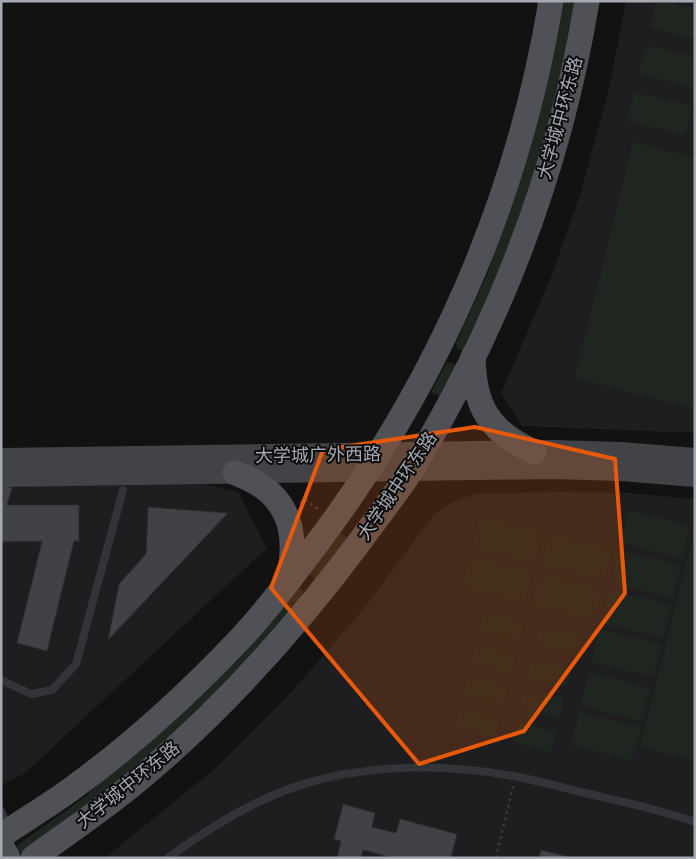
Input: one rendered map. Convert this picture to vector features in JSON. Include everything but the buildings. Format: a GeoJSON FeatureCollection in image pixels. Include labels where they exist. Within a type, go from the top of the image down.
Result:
{"type":"FeatureCollection","features":[{"type":"Feature","properties":{"kind":"main road","name":"大学城中环东路"},"geometry":{"type":"LineString","coordinates":[[4,830],[89,775],[165,712],[241,638],[290,580],[375,462],[429,368],[484,247],[510,173],[524,123],[537,73],[551,1]]}},
{"type":"Feature","properties":{"kind":"main road","name":"大学城中环东路"},"geometry":{"type":"LineString","coordinates":[[33,858],[119,796],[168,754],[232,692],[289,631],[318,596],[385,508],[416,462],[473,358],[516,260],[544,183],[571,81],[587,1]]}},
{"type":"Feature","properties":{"kind":"main road"},"geometry":{"type":"LineString","coordinates":[[473,358],[477,392],[480,402],[492,423],[504,436],[534,452]]}},
{"type":"Feature","properties":{"kind":"main road","name":"大学城广外西路"},"geometry":{"type":"LineString","coordinates":[[416,462],[534,452],[621,453],[695,459]]}},
{"type":"Feature","properties":{"kind":"main road","name":"大学城广外西路"},"geometry":{"type":"LineString","coordinates":[[1,459],[416,462],[620,470],[695,476]]}},
{"type":"Feature","properties":{"kind":"main road","name":"大学城广外西路"},"geometry":{"type":"LineString","coordinates":[[1,476],[235,473],[375,462]]}},
{"type":"Feature","properties":{"kind":"main road"},"geometry":{"type":"LineString","coordinates":[[235,473],[255,481],[266,488],[280,503],[286,513],[291,532],[292,561],[290,580],[303,581],[318,596]]}},
{"type":"Feature","properties":{"kind":"main road"},"geometry":{"type":"LineString","coordinates":[[4,830],[8,858]]}},
{"type":"Feature","properties":{"kind":"lane"},"geometry":{"type":"LineString","coordinates":[[1,680],[31,694],[52,690],[76,664],[123,490]]}},
{"type":"Feature","properties":{"kind":"lane"},"geometry":{"type":"LineString","coordinates":[[168,858],[197,837],[255,804],[321,779],[371,770],[410,767],[482,771],[516,777],[647,808],[695,822]]}},
{"type":"Feature","properties":{"kind":"path"},"geometry":{"type":"LineString","coordinates":[[306,500],[321,511]]}},
{"type":"Feature","properties":{"kind":"path"},"geometry":{"type":"LineString","coordinates":[[496,858],[516,777]]}},
{"type":"Feature","properties":{"kind":"highlighted area"},"geometry":{"type":"Polygon","coordinates":[[[475,427],[615,459],[625,593],[524,731],[419,764],[271,588],[323,450],[475,427]]]}},
{"type":"Feature","properties":{"kind":"shaded area"},"geometry":{"type":"Polygon","coordinates":[[[561,1],[577,1],[549,129],[501,270],[463,350],[457,348],[456,343],[487,275],[523,162],[561,1]]]}},
{"type":"Feature","properties":{"kind":"shaded area"},"geometry":{"type":"Polygon","coordinates":[[[626,1],[695,1],[695,433],[522,426],[501,393],[552,275],[580,195],[609,89],[626,1]]]}},
{"type":"Feature","properties":{"kind":"shaded area"},"geometry":{"type":"Polygon","coordinates":[[[657,1],[695,9],[695,39],[650,28],[657,1]]]}},
{"type":"Feature","properties":{"kind":"shaded area"},"geometry":{"type":"Polygon","coordinates":[[[646,45],[695,57],[695,88],[639,74],[646,45]]]}},
{"type":"Feature","properties":{"kind":"shaded area"},"geometry":{"type":"Polygon","coordinates":[[[634,92],[692,106],[685,135],[627,121],[634,92]]]}},
{"type":"Feature","properties":{"kind":"shaded area"},"geometry":{"type":"Polygon","coordinates":[[[633,142],[695,158],[695,409],[575,378],[633,142]]]}},
{"type":"Feature","properties":{"kind":"shaded area"},"geometry":{"type":"Polygon","coordinates":[[[447,362],[456,365],[441,397],[431,392],[447,362]]]}},
{"type":"Feature","properties":{"kind":"shaded area"},"geometry":{"type":"Polygon","coordinates":[[[200,483],[238,492],[267,548],[24,774],[1,785],[1,485],[200,483]]]}},
{"type":"Feature","properties":{"kind":"shaded area"},"geometry":{"type":"Polygon","coordinates":[[[629,493],[695,499],[695,858],[105,858],[218,766],[295,688],[365,607],[432,517],[440,510],[452,502],[475,494],[629,493]]]}},
{"type":"Feature","properties":{"kind":"shaded area"},"geometry":{"type":"Polygon","coordinates":[[[629,510],[690,526],[682,559],[621,543],[629,510]]]}},
{"type":"Feature","properties":{"kind":"shaded area"},"geometry":{"type":"Polygon","coordinates":[[[480,516],[542,531],[534,564],[472,549],[480,516]]]}},
{"type":"Feature","properties":{"kind":"shaded area"},"geometry":{"type":"Polygon","coordinates":[[[695,530],[695,760],[640,747],[695,530]]]}},
{"type":"Feature","properties":{"kind":"shaded area"},"geometry":{"type":"Polygon","coordinates":[[[338,531],[347,538],[315,581],[312,576],[306,573],[338,531]]]}},
{"type":"Feature","properties":{"kind":"shaded area"},"geometry":{"type":"Polygon","coordinates":[[[550,533],[612,548],[604,581],[542,566],[550,533]]]}},
{"type":"Feature","properties":{"kind":"shaded area"},"geometry":{"type":"Polygon","coordinates":[[[619,550],[681,565],[672,598],[611,583],[619,550]]]}},
{"type":"Feature","properties":{"kind":"shaded area"},"geometry":{"type":"Polygon","coordinates":[[[471,555],[532,571],[524,604],[462,588],[471,555]]]}},
{"type":"Feature","properties":{"kind":"shaded area"},"geometry":{"type":"Polygon","coordinates":[[[541,572],[602,588],[594,621],[532,605],[541,572]]]}},
{"type":"Feature","properties":{"kind":"shaded area"},"geometry":{"type":"Polygon","coordinates":[[[297,587],[302,590],[303,595],[233,678],[139,767],[22,853],[18,852],[16,847],[19,844],[86,796],[297,587]]]}},
{"type":"Feature","properties":{"kind":"shaded area"},"geometry":{"type":"Polygon","coordinates":[[[609,590],[671,605],[662,638],[601,623],[609,590]]]}},
{"type":"Feature","properties":{"kind":"shaded area"},"geometry":{"type":"Polygon","coordinates":[[[484,611],[524,621],[519,641],[479,631],[484,611]]]}},
{"type":"Feature","properties":{"kind":"shaded area"},"geometry":{"type":"Polygon","coordinates":[[[540,625],[580,635],[575,655],[535,645],[540,625]]]}},
{"type":"Feature","properties":{"kind":"shaded area"},"geometry":{"type":"Polygon","coordinates":[[[599,629],[661,644],[653,677],[591,662],[599,629]]]}},
{"type":"Feature","properties":{"kind":"shaded area"},"geometry":{"type":"Polygon","coordinates":[[[476,644],[516,654],[511,674],[471,664],[476,644]]]}},
{"type":"Feature","properties":{"kind":"shaded area"},"geometry":{"type":"Polygon","coordinates":[[[532,658],[572,668],[567,687],[527,678],[532,658]]]}},
{"type":"Feature","properties":{"kind":"shaded area"},"geometry":{"type":"Polygon","coordinates":[[[589,672],[650,688],[642,721],[580,706],[589,672]]]}},
{"type":"Feature","properties":{"kind":"shaded area"},"geometry":{"type":"Polygon","coordinates":[[[468,676],[508,685],[503,705],[463,695],[468,676]]]}},
{"type":"Feature","properties":{"kind":"shaded area"},"geometry":{"type":"Polygon","coordinates":[[[524,689],[564,699],[559,719],[519,709],[524,689]]]}},
{"type":"Feature","properties":{"kind":"shaded area"},"geometry":{"type":"Polygon","coordinates":[[[460,708],[500,718],[495,738],[455,728],[460,708]]]}},
{"type":"Feature","properties":{"kind":"shaded area"},"geometry":{"type":"Polygon","coordinates":[[[579,712],[641,727],[632,760],[571,745],[579,712]]]}},
{"type":"Feature","properties":{"kind":"shaded area"},"geometry":{"type":"Polygon","coordinates":[[[516,722],[556,732],[551,752],[511,742],[516,722]]]}}]}
